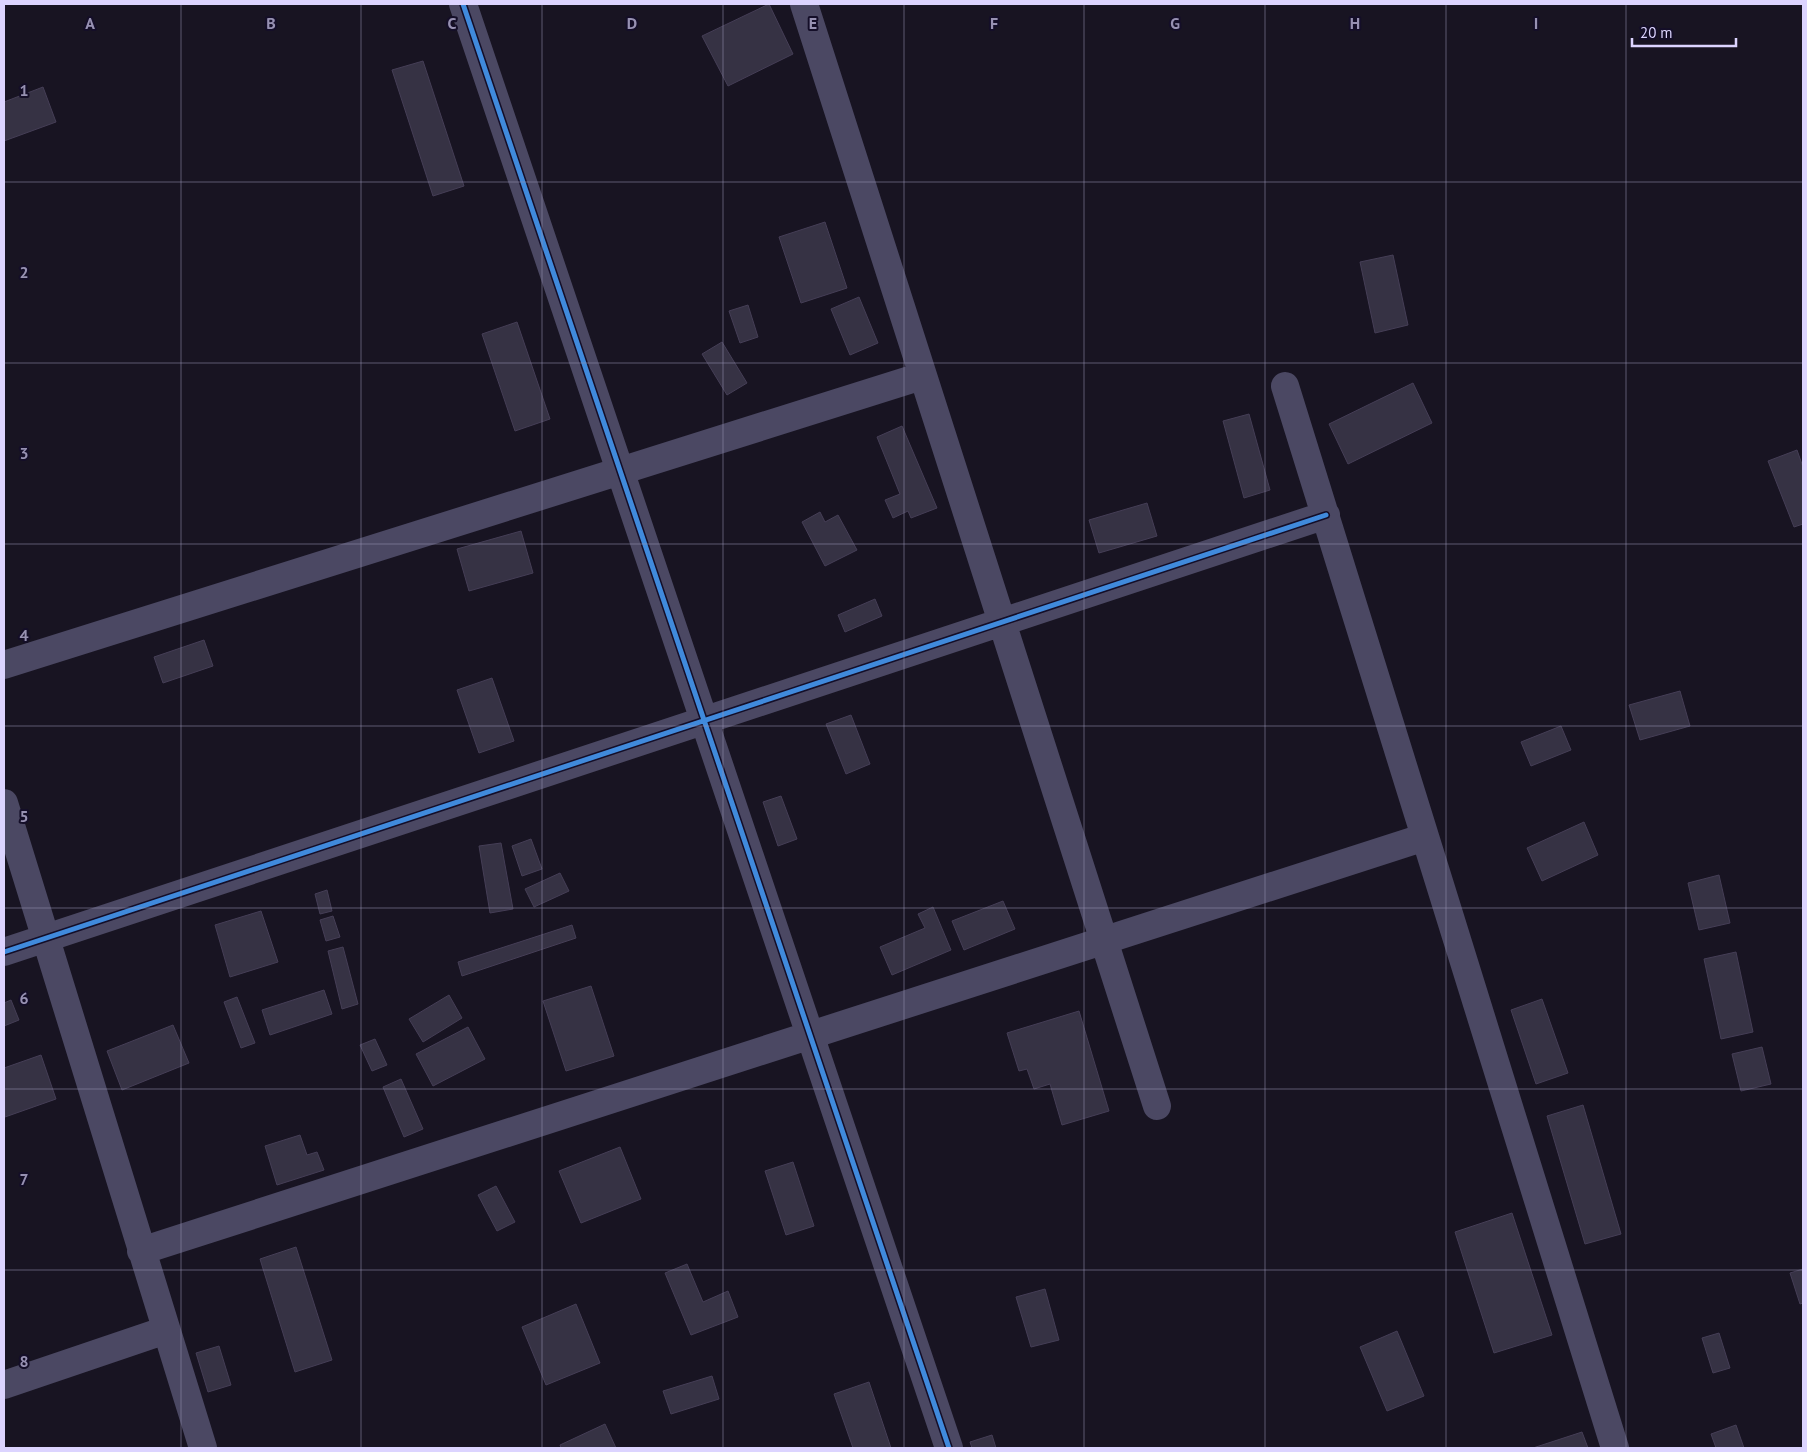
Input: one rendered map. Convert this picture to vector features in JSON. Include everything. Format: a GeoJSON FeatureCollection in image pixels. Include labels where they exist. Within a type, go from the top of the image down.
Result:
{"type":"FeatureCollection","features":[{"type":"Feature","properties":{"kind":"street"},"geometry":{"type":"LineString","coordinates":[[463,4],[949,1448]]}},
{"type":"Feature","properties":{"kind":"street"},"geometry":{"type":"LineString","coordinates":[[804,4],[1157,1106]]}},
{"type":"Feature","properties":{"kind":"street"},"geometry":{"type":"LineString","coordinates":[[4,665],[922,376]]}},
{"type":"Feature","properties":{"kind":"street"},"geometry":{"type":"LineString","coordinates":[[1285,386],[1615,1448]]}},
{"type":"Feature","properties":{"kind":"street"},"geometry":{"type":"LineString","coordinates":[[4,952],[1326,516]]}},
{"type":"Feature","properties":{"kind":"street"},"geometry":{"type":"LineString","coordinates":[[4,803],[203,1448]]}},
{"type":"Feature","properties":{"kind":"street"},"geometry":{"type":"LineString","coordinates":[[142,1251],[1425,837]]}},
{"type":"Feature","properties":{"kind":"street"},"geometry":{"type":"LineString","coordinates":[[4,1385],[166,1330]]}},
{"type":"Feature","properties":{"kind":"building"},"geometry":{"type":"Polygon","coordinates":[[[769,4],[793,54],[728,86],[702,36],[769,4]]]}},
{"type":"Feature","properties":{"kind":"building"},"geometry":{"type":"Polygon","coordinates":[[[423,61],[464,186],[433,196],[392,70],[423,61]]]}},
{"type":"Feature","properties":{"kind":"building"},"geometry":{"type":"Polygon","coordinates":[[[43,87],[56,122],[4,141],[4,102],[43,87]]]}},
{"type":"Feature","properties":{"kind":"building"},"geometry":{"type":"Polygon","coordinates":[[[825,222],[847,288],[801,303],[779,237],[825,222]]]}},
{"type":"Feature","properties":{"kind":"building"},"geometry":{"type":"Polygon","coordinates":[[[1393,255],[1408,325],[1375,333],[1360,262],[1393,255]]]}},
{"type":"Feature","properties":{"kind":"building"},"geometry":{"type":"Polygon","coordinates":[[[859,297],[878,343],[850,355],[831,309],[859,297]]]}},
{"type":"Feature","properties":{"kind":"building"},"geometry":{"type":"Polygon","coordinates":[[[748,305],[758,337],[740,343],[729,311],[748,305]]]}},
{"type":"Feature","properties":{"kind":"building"},"geometry":{"type":"Polygon","coordinates":[[[517,322],[550,419],[515,431],[482,334],[517,322]]]}},
{"type":"Feature","properties":{"kind":"building"},"geometry":{"type":"Polygon","coordinates":[[[722,342],[747,383],[727,395],[702,354],[722,342]]]}},
{"type":"Feature","properties":{"kind":"building"},"geometry":{"type":"Polygon","coordinates":[[[1413,383],[1432,423],[1348,464],[1329,424],[1413,383]]]}},
{"type":"Feature","properties":{"kind":"building"},"geometry":{"type":"Polygon","coordinates":[[[1249,414],[1270,490],[1244,498],[1223,421],[1249,414]]]}},
{"type":"Feature","properties":{"kind":"building"},"geometry":{"type":"Polygon","coordinates":[[[902,426],[937,508],[911,518],[908,511],[893,518],[885,500],[900,494],[877,437],[902,426]]]}},
{"type":"Feature","properties":{"kind":"building"},"geometry":{"type":"Polygon","coordinates":[[[1797,450],[1803,467],[1803,524],[1794,527],[1768,461],[1797,450]]]}},
{"type":"Feature","properties":{"kind":"building"},"geometry":{"type":"Polygon","coordinates":[[[1147,503],[1157,536],[1099,553],[1089,520],[1147,503]]]}},
{"type":"Feature","properties":{"kind":"building"},"geometry":{"type":"Polygon","coordinates":[[[820,512],[825,522],[838,515],[857,550],[825,566],[802,522],[820,512]]]}},
{"type":"Feature","properties":{"kind":"building"},"geometry":{"type":"Polygon","coordinates":[[[521,531],[533,573],[469,591],[457,549],[521,531]]]}},
{"type":"Feature","properties":{"kind":"building"},"geometry":{"type":"Polygon","coordinates":[[[875,599],[882,616],[845,632],[838,615],[875,599]]]}},
{"type":"Feature","properties":{"kind":"building"},"geometry":{"type":"Polygon","coordinates":[[[204,640],[213,666],[163,683],[154,657],[204,640]]]}},
{"type":"Feature","properties":{"kind":"building"},"geometry":{"type":"Polygon","coordinates":[[[492,678],[514,741],[479,753],[457,690],[492,678]]]}},
{"type":"Feature","properties":{"kind":"building"},"geometry":{"type":"Polygon","coordinates":[[[1680,691],[1690,726],[1640,740],[1629,705],[1680,691]]]}},
{"type":"Feature","properties":{"kind":"building"},"geometry":{"type":"Polygon","coordinates":[[[851,715],[870,764],[846,774],[826,724],[851,715]]]}},
{"type":"Feature","properties":{"kind":"building"},"geometry":{"type":"Polygon","coordinates":[[[1561,726],[1571,750],[1531,766],[1521,742],[1561,726]]]}},
{"type":"Feature","properties":{"kind":"building"},"geometry":{"type":"Polygon","coordinates":[[[781,796],[797,839],[778,846],[763,802],[781,796]]]}},
{"type":"Feature","properties":{"kind":"building"},"geometry":{"type":"Polygon","coordinates":[[[1584,822],[1598,855],[1542,881],[1527,848],[1584,822]]]}},
{"type":"Feature","properties":{"kind":"building"},"geometry":{"type":"Polygon","coordinates":[[[531,839],[542,869],[522,876],[512,846],[531,839]]]}},
{"type":"Feature","properties":{"kind":"building"},"geometry":{"type":"Polygon","coordinates":[[[501,843],[513,909],[490,913],[479,846],[501,843]]]}},
{"type":"Feature","properties":{"kind":"building"},"geometry":{"type":"Polygon","coordinates":[[[560,873],[569,891],[534,907],[525,889],[560,873]]]}},
{"type":"Feature","properties":{"kind":"building"},"geometry":{"type":"Polygon","coordinates":[[[1719,875],[1730,923],[1699,930],[1688,883],[1719,875]]]}},
{"type":"Feature","properties":{"kind":"building"},"geometry":{"type":"Polygon","coordinates":[[[327,890],[332,911],[320,914],[315,894],[327,890]]]}},
{"type":"Feature","properties":{"kind":"building"},"geometry":{"type":"Polygon","coordinates":[[[1003,901],[1015,929],[964,950],[952,921],[1003,901]]]}},
{"type":"Feature","properties":{"kind":"building"},"geometry":{"type":"Polygon","coordinates":[[[933,907],[951,950],[892,975],[880,947],[925,928],[918,914],[933,907]]]}},
{"type":"Feature","properties":{"kind":"building"},"geometry":{"type":"Polygon","coordinates":[[[261,911],[278,962],[230,977],[215,925],[261,911]]]}},
{"type":"Feature","properties":{"kind":"building"},"geometry":{"type":"Polygon","coordinates":[[[333,916],[340,937],[326,941],[320,920],[333,916]]]}},
{"type":"Feature","properties":{"kind":"building"},"geometry":{"type":"Polygon","coordinates":[[[572,925],[576,938],[462,976],[458,962],[572,925]]]}},
{"type":"Feature","properties":{"kind":"building"},"geometry":{"type":"Polygon","coordinates":[[[343,947],[358,1004],[342,1009],[328,951],[343,947]]]}},
{"type":"Feature","properties":{"kind":"building"},"geometry":{"type":"Polygon","coordinates":[[[1736,952],[1753,1032],[1721,1039],[1704,959],[1736,952]]]}},
{"type":"Feature","properties":{"kind":"building"},"geometry":{"type":"Polygon","coordinates":[[[591,986],[614,1056],[566,1071],[543,1001],[591,986]]]}},
{"type":"Feature","properties":{"kind":"building"},"geometry":{"type":"Polygon","coordinates":[[[324,990],[332,1014],[270,1035],[262,1010],[324,990]]]}},
{"type":"Feature","properties":{"kind":"building"},"geometry":{"type":"Polygon","coordinates":[[[449,995],[462,1018],[423,1042],[409,1019],[449,995]]]}},
{"type":"Feature","properties":{"kind":"building"},"geometry":{"type":"Polygon","coordinates":[[[237,997],[255,1043],[241,1048],[224,1002],[237,997]]]}},
{"type":"Feature","properties":{"kind":"building"},"geometry":{"type":"Polygon","coordinates":[[[1542,999],[1568,1073],[1536,1084],[1511,1010],[1542,999]]]}},
{"type":"Feature","properties":{"kind":"building"},"geometry":{"type":"Polygon","coordinates":[[[11,1000],[19,1020],[4,1026],[4,1003],[11,1000]]]}},
{"type":"Feature","properties":{"kind":"building"},"geometry":{"type":"Polygon","coordinates":[[[1079,1011],[1109,1111],[1062,1125],[1050,1084],[1034,1089],[1027,1069],[1019,1071],[1007,1033],[1079,1011]]]}},
{"type":"Feature","properties":{"kind":"building"},"geometry":{"type":"Polygon","coordinates":[[[173,1025],[189,1063],[122,1090],[107,1051],[173,1025]]]}},
{"type":"Feature","properties":{"kind":"building"},"geometry":{"type":"Polygon","coordinates":[[[468,1027],[485,1059],[433,1086],[416,1054],[468,1027]]]}},
{"type":"Feature","properties":{"kind":"building"},"geometry":{"type":"Polygon","coordinates":[[[375,1039],[387,1065],[372,1071],[360,1045],[375,1039]]]}},
{"type":"Feature","properties":{"kind":"building"},"geometry":{"type":"Polygon","coordinates":[[[1762,1047],[1771,1084],[1741,1091],[1732,1054],[1762,1047]]]}},
{"type":"Feature","properties":{"kind":"building"},"geometry":{"type":"Polygon","coordinates":[[[41,1055],[56,1099],[5,1117],[4,1068],[41,1055]]]}},
{"type":"Feature","properties":{"kind":"building"},"geometry":{"type":"Polygon","coordinates":[[[401,1079],[423,1129],[404,1137],[383,1087],[401,1079]]]}},
{"type":"Feature","properties":{"kind":"building"},"geometry":{"type":"Polygon","coordinates":[[[1583,1105],[1621,1234],[1585,1244],[1547,1116],[1583,1105]]]}},
{"type":"Feature","properties":{"kind":"building"},"geometry":{"type":"Polygon","coordinates":[[[300,1135],[307,1155],[317,1152],[324,1170],[277,1185],[265,1146],[300,1135]]]}},
{"type":"Feature","properties":{"kind":"building"},"geometry":{"type":"Polygon","coordinates":[[[620,1147],[641,1199],[581,1223],[559,1171],[620,1147]]]}},
{"type":"Feature","properties":{"kind":"building"},"geometry":{"type":"Polygon","coordinates":[[[793,1162],[814,1226],[786,1235],[765,1171],[793,1162]]]}},
{"type":"Feature","properties":{"kind":"building"},"geometry":{"type":"Polygon","coordinates":[[[496,1186],[515,1222],[497,1231],[478,1195],[496,1186]]]}},
{"type":"Feature","properties":{"kind":"building"},"geometry":{"type":"Polygon","coordinates":[[[1512,1213],[1552,1335],[1494,1353],[1455,1232],[1512,1213]]]}},
{"type":"Feature","properties":{"kind":"building"},"geometry":{"type":"Polygon","coordinates":[[[296,1247],[332,1360],[295,1372],[260,1259],[296,1247]]]}},
{"type":"Feature","properties":{"kind":"building"},"geometry":{"type":"Polygon","coordinates":[[[687,1264],[703,1302],[728,1291],[738,1317],[691,1335],[665,1273],[687,1264]]]}},
{"type":"Feature","properties":{"kind":"building"},"geometry":{"type":"Polygon","coordinates":[[[1803,1269],[1803,1303],[1800,1304],[1790,1273],[1803,1269]]]}},
{"type":"Feature","properties":{"kind":"building"},"geometry":{"type":"Polygon","coordinates":[[[1045,1289],[1059,1340],[1031,1347],[1016,1297],[1045,1289]]]}},
{"type":"Feature","properties":{"kind":"building"},"geometry":{"type":"Polygon","coordinates":[[[576,1304],[600,1363],[546,1385],[522,1327],[576,1304]]]}},
{"type":"Feature","properties":{"kind":"building"},"geometry":{"type":"Polygon","coordinates":[[[1397,1331],[1424,1396],[1387,1411],[1360,1347],[1397,1331]]]}},
{"type":"Feature","properties":{"kind":"building"},"geometry":{"type":"Polygon","coordinates":[[[1719,1333],[1730,1368],[1713,1373],[1702,1338],[1719,1333]]]}},
{"type":"Feature","properties":{"kind":"building"},"geometry":{"type":"Polygon","coordinates":[[[219,1346],[231,1385],[208,1392],[196,1353],[219,1346]]]}},
{"type":"Feature","properties":{"kind":"building"},"geometry":{"type":"Polygon","coordinates":[[[712,1376],[719,1399],[671,1414],[663,1391],[712,1376]]]}},
{"type":"Feature","properties":{"kind":"building"},"geometry":{"type":"Polygon","coordinates":[[[869,1382],[891,1448],[853,1448],[834,1394],[869,1382]]]}},
{"type":"Feature","properties":{"kind":"building"},"geometry":{"type":"Polygon","coordinates":[[[605,1424],[616,1448],[561,1448],[560,1445],[605,1424]]]}},
{"type":"Feature","properties":{"kind":"building"},"geometry":{"type":"Polygon","coordinates":[[[1736,1425],[1744,1448],[1716,1448],[1711,1434],[1736,1425]]]}},
{"type":"Feature","properties":{"kind":"building"},"geometry":{"type":"Polygon","coordinates":[[[1582,1432],[1588,1448],[1533,1448],[1582,1432]]]}},
{"type":"Feature","properties":{"kind":"building"},"geometry":{"type":"Polygon","coordinates":[[[992,1435],[996,1448],[972,1448],[970,1442],[992,1435]]]}},
{"type":"Feature","properties":{"kind":"cycle path"},"geometry":{"type":"LineString","coordinates":[[463,4],[949,1448]]}},
{"type":"Feature","properties":{"kind":"cycle path"},"geometry":{"type":"LineString","coordinates":[[4,952],[1326,515]]}}]}
